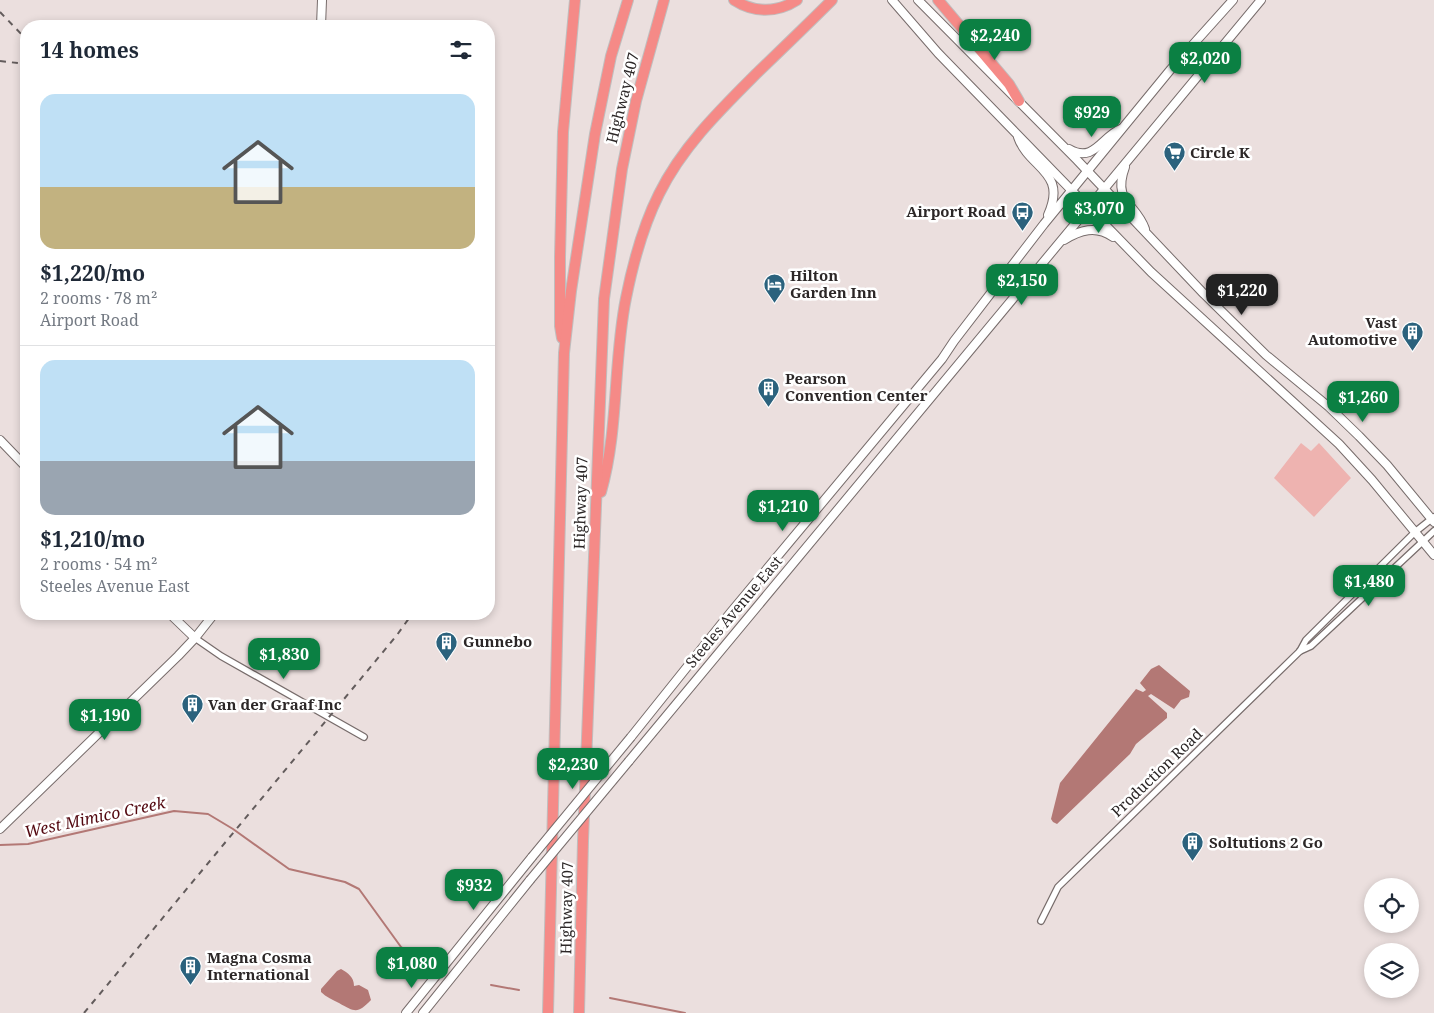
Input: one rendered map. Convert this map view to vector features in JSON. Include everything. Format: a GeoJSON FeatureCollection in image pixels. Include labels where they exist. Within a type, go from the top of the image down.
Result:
{"type":"FeatureCollection","features":[{"type":"Feature","properties":{"kind":"highway"},"geometry":{"type":"LineString","coordinates":[[564,353],[560,326],[563,132],[575,0]]}},
{"type":"Feature","properties":{"kind":"highway","name":"Highway 407"},"geometry":{"type":"LineString","coordinates":[[548,1013],[564,353],[571,291],[595,134],[611,56],[628,0]]}},
{"type":"Feature","properties":{"kind":"highway","name":"Highway 407"},"geometry":{"type":"LineString","coordinates":[[579,1013],[583,841],[604,299],[622,168],[636,102],[664,0]]}},
{"type":"Feature","properties":{"kind":"highway"},"geometry":{"type":"LineString","coordinates":[[734,0],[751,8],[771,10],[781,8],[797,0]]}},
{"type":"Feature","properties":{"kind":"highway"},"geometry":{"type":"LineString","coordinates":[[596,508],[608,465],[619,346],[626,298],[642,236],[659,194],[683,155],[716,114],[832,0]]}},
{"type":"Feature","properties":{"kind":"highway"},"geometry":{"type":"LineString","coordinates":[[938,0],[1009,84],[1018,101]]}},
{"type":"Feature","properties":{"kind":"main road"},"geometry":{"type":"LineString","coordinates":[[321,20],[322,0]]}},
{"type":"Feature","properties":{"kind":"main road"},"geometry":{"type":"LineString","coordinates":[[892,0],[938,53],[1170,290],[1339,444],[1372,480],[1434,555]]}},
{"type":"Feature","properties":{"kind":"main road"},"geometry":{"type":"LineString","coordinates":[[918,0],[1056,138],[1204,294],[1266,355],[1329,407],[1359,436],[1387,465],[1433,519]]}},
{"type":"Feature","properties":{"kind":"main road","name":"Steeles Avenue East"},"geometry":{"type":"LineString","coordinates":[[406,1013],[731,612],[942,359],[1044,224],[1171,69],[1233,0]]}},
{"type":"Feature","properties":{"kind":"main road","name":"Steeles Avenue East"},"geometry":{"type":"LineString","coordinates":[[423,1013],[530,880],[1261,0]]}},
{"type":"Feature","properties":{"kind":"main road"},"geometry":{"type":"LineString","coordinates":[[1056,138],[1074,152],[1089,152],[1100,146],[1112,132],[1123,128]]}},
{"type":"Feature","properties":{"kind":"main road"},"geometry":{"type":"LineString","coordinates":[[1017,134],[1021,146],[1045,171],[1053,185],[1052,206],[1044,224]]}},
{"type":"Feature","properties":{"kind":"main road"},"geometry":{"type":"LineString","coordinates":[[1130,158],[1122,178],[1123,198],[1142,219],[1146,231]]}},
{"type":"Feature","properties":{"kind":"main road"},"geometry":{"type":"LineString","coordinates":[[1058,244],[1077,232],[1097,230],[1107,233],[1126,246]]}},
{"type":"Feature","properties":{"kind":"main road"},"geometry":{"type":"LineString","coordinates":[[0,440],[20,461]]}},
{"type":"Feature","properties":{"kind":"main road"},"geometry":{"type":"LineString","coordinates":[[176,620],[195,638]]}},
{"type":"Feature","properties":{"kind":"main road"},"geometry":{"type":"LineString","coordinates":[[0,829],[195,638],[209,620]]}},
{"type":"Feature","properties":{"kind":"street","name":"Production Road"},"geometry":{"type":"LineString","coordinates":[[1041,921],[1058,887],[1300,651],[1306,640],[1415,532],[1433,519]]}},
{"type":"Feature","properties":{"kind":"street","name":"Production Road"},"geometry":{"type":"LineString","coordinates":[[1300,651],[1311,646],[1434,531]]}},
{"type":"Feature","properties":{"kind":"street"},"geometry":{"type":"LineString","coordinates":[[195,638],[221,656],[364,738]]}},
{"type":"Feature","properties":{"kind":"shaded area"},"geometry":{"type":"Polygon","coordinates":[[[1301,443],[1311,451],[1319,443],[1351,478],[1314,517],[1274,478],[1301,443]]]}},
{"type":"Feature","properties":{"kind":"shaded area"},"geometry":{"type":"Polygon","coordinates":[[[1159,665],[1190,691],[1189,697],[1181,700],[1174,709],[1151,694],[1148,696],[1167,713],[1167,718],[1136,744],[1130,754],[1057,824],[1053,822],[1051,819],[1060,783],[1136,689],[1143,692],[1146,690],[1140,683],[1151,669],[1159,665]]]}},
{"type":"Feature","properties":{"kind":"shaded area"},"geometry":{"type":"Polygon","coordinates":[[[341,969],[352,978],[354,986],[359,985],[368,990],[371,1000],[360,1009],[349,1009],[321,992],[321,989],[341,969]]]}},
{"type":"Feature","properties":{"kind":"waterway","name":"West Mimico Creek"},"geometry":{"type":"LineString","coordinates":[[0,845],[28,844],[174,811],[208,814],[233,829],[289,869],[345,882],[359,889],[401,947],[413,955]]}},
{"type":"Feature","properties":{"kind":"waterway","name":"West Mimico Creek"},"geometry":{"type":"LineString","coordinates":[[491,985],[519,990]]}},
{"type":"Feature","properties":{"kind":"waterway","name":"West Mimico Creek"},"geometry":{"type":"LineString","coordinates":[[610,998],[685,1013]]}},
{"type":"Feature","properties":{"kind":"railway"},"geometry":{"type":"LineString","coordinates":[[0,12],[20,33]]}},
{"type":"Feature","properties":{"kind":"railway"},"geometry":{"type":"LineString","coordinates":[[0,61],[20,63]]}},
{"type":"Feature","properties":{"kind":"railway"},"geometry":{"type":"LineString","coordinates":[[84,1013],[408,620]]}},
{"type":"Feature","properties":{"kind":"place","name":"Circle K"},"geometry":{"type":"Point","coordinates":[1174,172]}},
{"type":"Feature","properties":{"kind":"place","name":"Airport Road"},"geometry":{"type":"Point","coordinates":[1022,231]}},
{"type":"Feature","properties":{"kind":"place","name":"Hilton Garden Inn"},"geometry":{"type":"Point","coordinates":[774,304]}},
{"type":"Feature","properties":{"kind":"place","name":"Vast Automotive"},"geometry":{"type":"Point","coordinates":[1413,351]}},
{"type":"Feature","properties":{"kind":"place","name":"Pearson Convention Center"},"geometry":{"type":"Point","coordinates":[769,407]}},
{"type":"Feature","properties":{"kind":"place","name":"Gunnebo"},"geometry":{"type":"Point","coordinates":[447,661]}},
{"type":"Feature","properties":{"kind":"place","name":"Van der Graaf Inc"},"geometry":{"type":"Point","coordinates":[192,724]}},
{"type":"Feature","properties":{"kind":"place","name":"Soltutions 2 Go"},"geometry":{"type":"Point","coordinates":[1193,862]}},
{"type":"Feature","properties":{"kind":"place","name":"Magna Cosma International"},"geometry":{"type":"Point","coordinates":[191,986]}}]}
